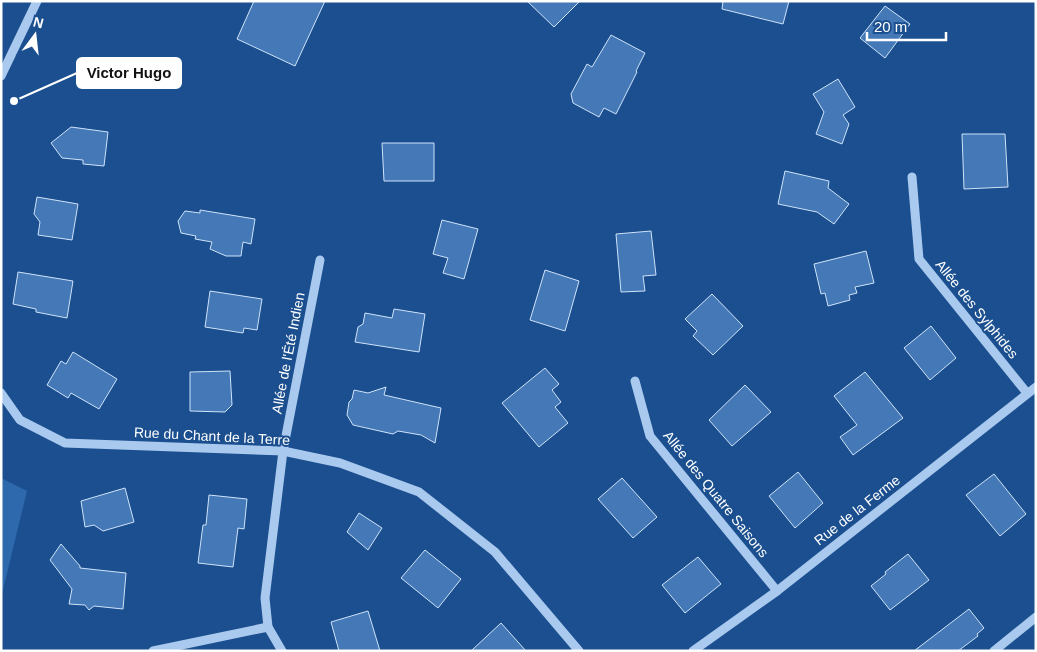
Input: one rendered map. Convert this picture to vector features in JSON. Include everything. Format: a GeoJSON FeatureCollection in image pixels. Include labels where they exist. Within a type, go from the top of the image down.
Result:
{"type":"FeatureCollection","features":[{"type":"Feature","properties":{"kind":"street"},"geometry":{"type":"LineString","coordinates":[[1,76],[37,1]]}},
{"type":"Feature","properties":{"kind":"street","name":"Allée des Sylphides"},"geometry":{"type":"LineString","coordinates":[[912,177],[919,259],[1027,393]]}},
{"type":"Feature","properties":{"kind":"street","name":"Allée de l'Été Indien"},"geometry":{"type":"LineString","coordinates":[[268,627],[265,598],[283,451],[320,260]]}},
{"type":"Feature","properties":{"kind":"street","name":"Allée des Quatre Saisons"},"geometry":{"type":"LineString","coordinates":[[635,381],[650,436],[777,591]]}},
{"type":"Feature","properties":{"kind":"street","name":"Rue de la Ferme"},"geometry":{"type":"LineString","coordinates":[[693,651],[777,591],[1036,387]]}},
{"type":"Feature","properties":{"kind":"street","name":"Rue du Chant de la Terre"},"geometry":{"type":"LineString","coordinates":[[1,393],[20,420],[65,443],[283,451],[340,462],[419,492],[495,552],[579,651]]}},
{"type":"Feature","properties":{"kind":"street"},"geometry":{"type":"LineString","coordinates":[[994,651],[1036,617]]}},
{"type":"Feature","properties":{"kind":"street"},"geometry":{"type":"LineString","coordinates":[[153,651],[268,627],[282,651]]}},
{"type":"Feature","properties":{"kind":"shaded area"},"geometry":{"type":"Polygon","coordinates":[[[1,478],[27,491],[1,598],[1,478]]]}},
{"type":"Feature","properties":{"kind":"building"},"geometry":{"type":"Polygon","coordinates":[[[254,1],[325,1],[295,66],[237,39],[254,1]]]}},
{"type":"Feature","properties":{"kind":"building"},"geometry":{"type":"Polygon","coordinates":[[[527,1],[580,1],[554,27],[527,1]]]}},
{"type":"Feature","properties":{"kind":"building"},"geometry":{"type":"Polygon","coordinates":[[[723,1],[789,1],[783,24],[722,9],[723,1]]]}},
{"type":"Feature","properties":{"kind":"building"},"geometry":{"type":"Polygon","coordinates":[[[885,6],[910,24],[885,58],[860,38],[885,6]]]}},
{"type":"Feature","properties":{"kind":"building"},"geometry":{"type":"Polygon","coordinates":[[[611,35],[645,53],[616,114],[604,108],[599,117],[573,103],[571,94],[587,64],[592,67],[611,35]]]}},
{"type":"Feature","properties":{"kind":"building"},"geometry":{"type":"Polygon","coordinates":[[[838,79],[855,107],[843,115],[849,124],[842,144],[816,134],[824,112],[813,94],[838,79]]]}},
{"type":"Feature","properties":{"kind":"building"},"geometry":{"type":"Polygon","coordinates":[[[71,127],[108,132],[104,166],[83,164],[83,160],[62,158],[51,143],[71,127]]]}},
{"type":"Feature","properties":{"kind":"building"},"geometry":{"type":"Polygon","coordinates":[[[962,134],[1005,134],[1008,187],[964,189],[962,134]]]}},
{"type":"Feature","properties":{"kind":"building"},"geometry":{"type":"Polygon","coordinates":[[[382,143],[434,143],[434,181],[384,181],[382,143]]]}},
{"type":"Feature","properties":{"kind":"building"},"geometry":{"type":"Polygon","coordinates":[[[785,171],[829,181],[828,188],[849,204],[834,224],[817,212],[778,204],[785,171]]]}},
{"type":"Feature","properties":{"kind":"building"},"geometry":{"type":"Polygon","coordinates":[[[37,197],[78,204],[72,240],[38,235],[40,222],[34,214],[37,197]]]}},
{"type":"Feature","properties":{"kind":"building"},"geometry":{"type":"Polygon","coordinates":[[[200,210],[255,219],[251,244],[243,242],[241,256],[226,256],[210,249],[212,242],[195,239],[196,236],[181,233],[178,221],[185,211],[200,213],[200,210]]]}},
{"type":"Feature","properties":{"kind":"building"},"geometry":{"type":"Polygon","coordinates":[[[442,220],[478,229],[464,279],[443,273],[448,258],[433,254],[442,220]]]}},
{"type":"Feature","properties":{"kind":"building"},"geometry":{"type":"Polygon","coordinates":[[[651,231],[656,275],[643,276],[645,291],[621,292],[616,234],[651,231]]]}},
{"type":"Feature","properties":{"kind":"building"},"geometry":{"type":"Polygon","coordinates":[[[866,251],[874,283],[855,287],[857,293],[849,295],[850,300],[828,306],[825,293],[821,294],[814,264],[866,251]]]}},
{"type":"Feature","properties":{"kind":"building"},"geometry":{"type":"Polygon","coordinates":[[[545,270],[579,281],[565,331],[530,320],[545,270]]]}},
{"type":"Feature","properties":{"kind":"building"},"geometry":{"type":"Polygon","coordinates":[[[18,272],[73,281],[67,318],[36,312],[36,309],[13,304],[18,272]]]}},
{"type":"Feature","properties":{"kind":"building"},"geometry":{"type":"Polygon","coordinates":[[[210,291],[262,299],[257,330],[244,328],[243,333],[205,327],[210,291]]]}},
{"type":"Feature","properties":{"kind":"building"},"geometry":{"type":"Polygon","coordinates":[[[712,294],[743,326],[713,355],[693,336],[697,331],[685,319],[712,294]]]}},
{"type":"Feature","properties":{"kind":"building"},"geometry":{"type":"Polygon","coordinates":[[[394,309],[425,314],[419,352],[355,342],[358,327],[363,324],[365,313],[392,318],[394,309]]]}},
{"type":"Feature","properties":{"kind":"building"},"geometry":{"type":"Polygon","coordinates":[[[931,326],[956,358],[930,380],[904,348],[931,326]]]}},
{"type":"Feature","properties":{"kind":"building"},"geometry":{"type":"Polygon","coordinates":[[[73,352],[117,379],[99,409],[71,393],[68,398],[47,385],[61,361],[66,364],[73,352]]]}},
{"type":"Feature","properties":{"kind":"building"},"geometry":{"type":"Polygon","coordinates":[[[545,368],[559,384],[552,390],[561,402],[555,407],[568,423],[539,447],[502,403],[545,368]]]}},
{"type":"Feature","properties":{"kind":"building"},"geometry":{"type":"Polygon","coordinates":[[[230,371],[232,405],[225,412],[190,411],[190,372],[230,371]]]}},
{"type":"Feature","properties":{"kind":"building"},"geometry":{"type":"Polygon","coordinates":[[[865,372],[903,418],[853,455],[840,437],[857,425],[834,396],[865,372]]]}},
{"type":"Feature","properties":{"kind":"building"},"geometry":{"type":"Polygon","coordinates":[[[745,385],[771,412],[732,446],[709,420],[745,385]]]}},
{"type":"Feature","properties":{"kind":"building"},"geometry":{"type":"Polygon","coordinates":[[[386,387],[384,395],[441,408],[435,443],[421,435],[398,431],[393,434],[353,425],[347,415],[349,402],[352,399],[354,390],[368,393],[386,387]]]}},
{"type":"Feature","properties":{"kind":"building"},"geometry":{"type":"Polygon","coordinates":[[[798,472],[823,503],[795,528],[769,496],[798,472]]]}},
{"type":"Feature","properties":{"kind":"building"},"geometry":{"type":"Polygon","coordinates":[[[994,474],[1026,514],[1000,536],[966,495],[994,474]]]}},
{"type":"Feature","properties":{"kind":"building"},"geometry":{"type":"Polygon","coordinates":[[[622,478],[657,517],[633,538],[598,499],[622,478]]]}},
{"type":"Feature","properties":{"kind":"building"},"geometry":{"type":"Polygon","coordinates":[[[125,488],[134,522],[103,531],[94,525],[85,527],[81,501],[125,488]]]}},
{"type":"Feature","properties":{"kind":"building"},"geometry":{"type":"Polygon","coordinates":[[[209,495],[247,499],[244,529],[238,528],[233,567],[198,563],[203,525],[206,525],[209,495]]]}},
{"type":"Feature","properties":{"kind":"building"},"geometry":{"type":"Polygon","coordinates":[[[359,513],[382,528],[368,550],[347,532],[359,513]]]}},
{"type":"Feature","properties":{"kind":"building"},"geometry":{"type":"Polygon","coordinates":[[[61,544],[80,568],[126,573],[123,609],[94,606],[89,610],[85,605],[69,604],[72,589],[50,560],[61,544]]]}},
{"type":"Feature","properties":{"kind":"building"},"geometry":{"type":"Polygon","coordinates":[[[425,550],[461,579],[438,608],[401,578],[425,550]]]}},
{"type":"Feature","properties":{"kind":"building"},"geometry":{"type":"Polygon","coordinates":[[[908,554],[929,580],[890,610],[871,586],[908,554]]]}},
{"type":"Feature","properties":{"kind":"building"},"geometry":{"type":"Polygon","coordinates":[[[698,557],[721,584],[685,613],[662,585],[698,557]]]}},
{"type":"Feature","properties":{"kind":"building"},"geometry":{"type":"Polygon","coordinates":[[[969,609],[984,628],[977,634],[978,636],[958,651],[914,651],[969,609]]]}},
{"type":"Feature","properties":{"kind":"building"},"geometry":{"type":"Polygon","coordinates":[[[368,611],[380,651],[339,651],[331,622],[368,611]]]}},
{"type":"Feature","properties":{"kind":"building"},"geometry":{"type":"Polygon","coordinates":[[[501,623],[526,651],[471,651],[501,623]]]}},
{"type":"Feature","properties":{"kind":"place","name":"Victor Hugo"},"geometry":{"type":"Point","coordinates":[14,101]}}]}
